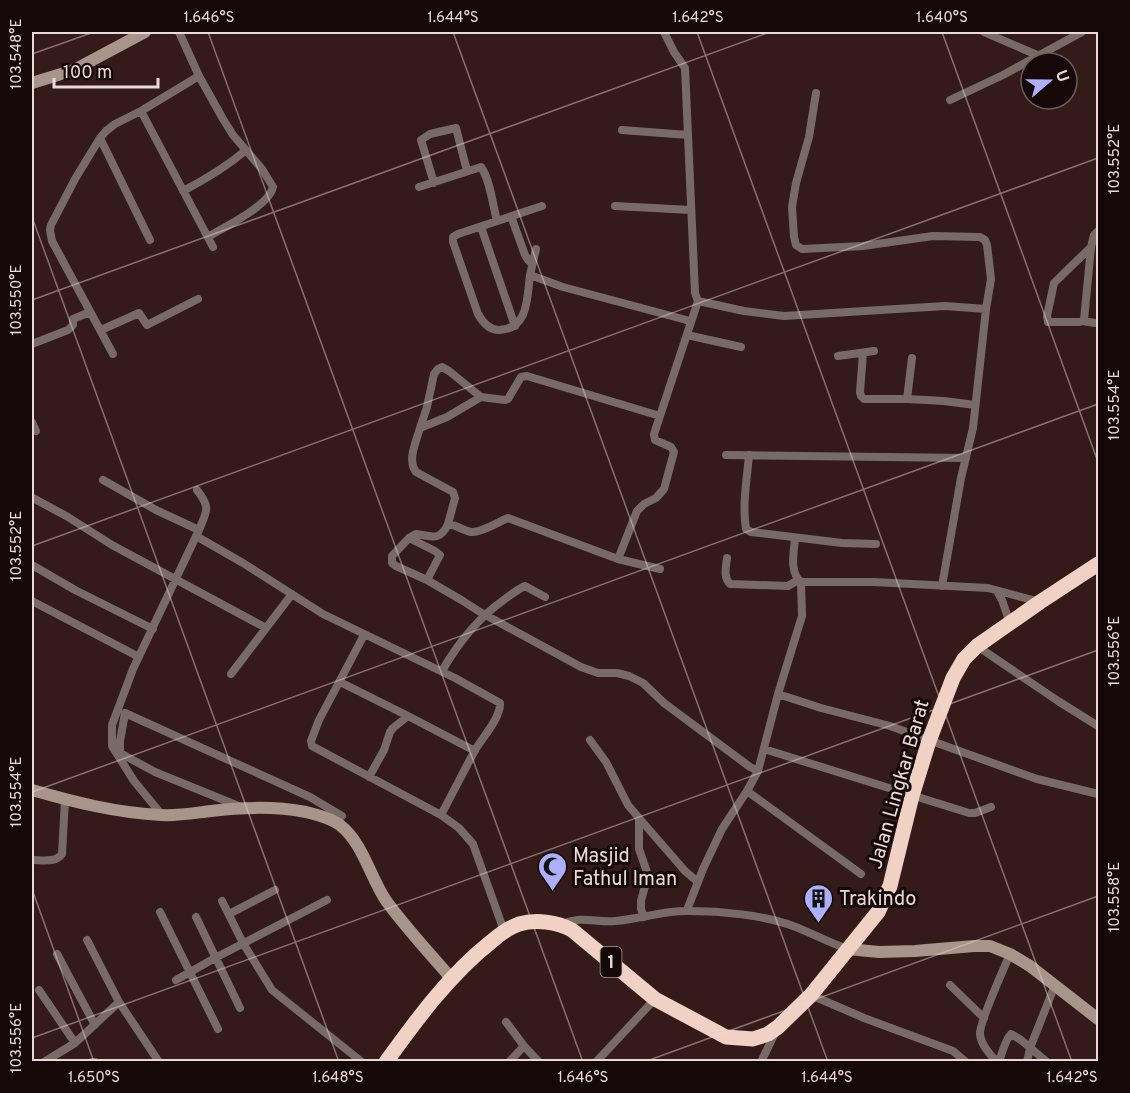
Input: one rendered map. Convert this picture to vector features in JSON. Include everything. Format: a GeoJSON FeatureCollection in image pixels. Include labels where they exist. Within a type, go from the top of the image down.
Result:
{"type":"FeatureCollection","features":[{"type":"Feature","properties":{"kind":"highway","name":"Jalan Lingkar Barat"},"geometry":{"type":"LineString","coordinates":[[386,1062],[413,1024],[479,951],[504,931],[519,924],[531,922],[562,925],[572,930],[655,999],[726,1037],[753,1039],[768,1034],[811,995],[878,912],[890,886],[912,796],[929,741],[953,678],[964,659],[977,646],[1098,564]]}},
{"type":"Feature","properties":{"kind":"street"},"geometry":{"type":"LineString","coordinates":[[32,83],[75,70],[145,32]]}},
{"type":"Feature","properties":{"kind":"street"},"geometry":{"type":"LineString","coordinates":[[178,32],[199,76],[233,135],[268,177],[273,190],[256,208],[208,237]]}},
{"type":"Feature","properties":{"kind":"street"},"geometry":{"type":"LineString","coordinates":[[618,559],[637,511],[644,504],[656,498],[664,489],[674,452],[671,447],[658,442],[654,437],[698,301],[695,293],[685,68],[664,32]]}},
{"type":"Feature","properties":{"kind":"street"},"geometry":{"type":"LineString","coordinates":[[984,32],[1028,51]]}},
{"type":"Feature","properties":{"kind":"street"},"geometry":{"type":"LineString","coordinates":[[1062,42],[1065,32]]}},
{"type":"Feature","properties":{"kind":"street"},"geometry":{"type":"LineString","coordinates":[[1045,51],[1082,32]]}},
{"type":"Feature","properties":{"kind":"street"},"geometry":{"type":"LineString","coordinates":[[950,100],[1019,66]]}},
{"type":"Feature","properties":{"kind":"street"},"geometry":{"type":"LineString","coordinates":[[113,354],[52,241],[51,225],[75,179],[106,131],[199,76]]}},
{"type":"Feature","properties":{"kind":"street"},"geometry":{"type":"LineString","coordinates":[[816,93],[809,136],[792,207],[796,245],[802,249],[863,246],[933,236],[980,237],[987,245],[991,279],[973,429],[942,586]]}},
{"type":"Feature","properties":{"kind":"street"},"geometry":{"type":"LineString","coordinates":[[141,111],[213,247]]}},
{"type":"Feature","properties":{"kind":"street"},"geometry":{"type":"LineString","coordinates":[[434,183],[422,140],[430,134],[455,124],[467,171]]}},
{"type":"Feature","properties":{"kind":"street"},"geometry":{"type":"LineString","coordinates":[[622,130],[688,135]]}},
{"type":"Feature","properties":{"kind":"street"},"geometry":{"type":"LineString","coordinates":[[100,138],[150,240]]}},
{"type":"Feature","properties":{"kind":"street"},"geometry":{"type":"LineString","coordinates":[[183,191],[207,179],[245,150]]}},
{"type":"Feature","properties":{"kind":"street"},"geometry":{"type":"LineString","coordinates":[[419,187],[481,167],[497,221]]}},
{"type":"Feature","properties":{"kind":"street"},"geometry":{"type":"LineString","coordinates":[[536,249],[520,322],[514,326],[496,330],[483,323],[474,303],[453,237],[542,206]]}},
{"type":"Feature","properties":{"kind":"street"},"geometry":{"type":"LineString","coordinates":[[615,206],[691,210]]}},
{"type":"Feature","properties":{"kind":"street"},"geometry":{"type":"LineString","coordinates":[[511,216],[525,255],[532,264]]}},
{"type":"Feature","properties":{"kind":"street"},"geometry":{"type":"LineString","coordinates":[[481,227],[514,326]]}},
{"type":"Feature","properties":{"kind":"street"},"geometry":{"type":"LineString","coordinates":[[1083,321],[1091,247],[1098,231]]}},
{"type":"Feature","properties":{"kind":"street"},"geometry":{"type":"LineString","coordinates":[[1091,247],[1054,283],[1047,316],[1048,322],[1095,323]]}},
{"type":"Feature","properties":{"kind":"street"},"geometry":{"type":"LineString","coordinates":[[530,275],[690,321]]}},
{"type":"Feature","properties":{"kind":"street"},"geometry":{"type":"LineString","coordinates":[[101,330],[139,313],[147,325],[198,299]]}},
{"type":"Feature","properties":{"kind":"street"},"geometry":{"type":"LineString","coordinates":[[698,301],[744,311],[784,316],[945,306],[986,309]]}},
{"type":"Feature","properties":{"kind":"street"},"geometry":{"type":"LineString","coordinates":[[32,344],[68,330],[73,319],[90,312]]}},
{"type":"Feature","properties":{"kind":"street"},"geometry":{"type":"LineString","coordinates":[[687,335],[741,347]]}},
{"type":"Feature","properties":{"kind":"street"},"geometry":{"type":"LineString","coordinates":[[838,356],[874,351]]}},
{"type":"Feature","properties":{"kind":"street"},"geometry":{"type":"LineString","coordinates":[[863,353],[860,392],[864,399],[944,401],[975,405]]}},
{"type":"Feature","properties":{"kind":"street"},"geometry":{"type":"LineString","coordinates":[[907,399],[912,358]]}},
{"type":"Feature","properties":{"kind":"street"},"geometry":{"type":"LineString","coordinates":[[660,416],[527,376],[521,377],[508,399],[481,396],[449,370],[442,367],[438,369],[434,374],[427,407],[414,447],[412,464],[416,472],[453,492],[455,498],[445,530],[433,537],[416,534],[409,538],[394,552],[392,562],[580,667],[598,673],[617,673],[629,676],[643,683],[664,703],[758,771]]}},
{"type":"Feature","properties":{"kind":"street"},"geometry":{"type":"LineString","coordinates":[[420,428],[447,417],[481,396]]}},
{"type":"Feature","properties":{"kind":"street"},"geometry":{"type":"LineString","coordinates":[[32,422],[36,431]]}},
{"type":"Feature","properties":{"kind":"street"},"geometry":{"type":"LineString","coordinates":[[726,455],[966,458]]}},
{"type":"Feature","properties":{"kind":"street"},"geometry":{"type":"LineString","coordinates":[[749,455],[745,503],[746,529],[751,532],[795,538],[876,544]]}},
{"type":"Feature","properties":{"kind":"street"},"geometry":{"type":"LineString","coordinates":[[104,480],[198,533],[323,614],[441,671],[500,703],[498,714],[475,751],[441,815]]}},
{"type":"Feature","properties":{"kind":"street"},"geometry":{"type":"LineString","coordinates":[[162,815],[134,781],[112,746],[112,725],[139,657],[198,533],[207,509],[204,499],[197,490]]}},
{"type":"Feature","properties":{"kind":"street"},"geometry":{"type":"LineString","coordinates":[[33,498],[112,545],[266,628]]}},
{"type":"Feature","properties":{"kind":"street"},"geometry":{"type":"LineString","coordinates":[[448,524],[468,532],[475,532],[508,518],[618,559],[660,569]]}},
{"type":"Feature","properties":{"kind":"street"},"geometry":{"type":"LineString","coordinates":[[409,538],[440,555],[427,580]]}},
{"type":"Feature","properties":{"kind":"street"},"geometry":{"type":"LineString","coordinates":[[687,910],[722,830],[758,771],[802,616],[799,581],[794,572],[795,538]]}},
{"type":"Feature","properties":{"kind":"street"},"geometry":{"type":"LineString","coordinates":[[727,558],[726,577],[730,584],[788,586],[799,581],[873,582],[988,588],[1040,602]]}},
{"type":"Feature","properties":{"kind":"street"},"geometry":{"type":"LineString","coordinates":[[32,565],[153,629]]}},
{"type":"Feature","properties":{"kind":"street"},"geometry":{"type":"LineString","coordinates":[[441,671],[451,654],[491,609],[522,587],[528,587],[545,597]]}},
{"type":"Feature","properties":{"kind":"street"},"geometry":{"type":"LineString","coordinates":[[997,591],[1010,623]]}},
{"type":"Feature","properties":{"kind":"street"},"geometry":{"type":"LineString","coordinates":[[231,674],[292,594]]}},
{"type":"Feature","properties":{"kind":"street"},"geometry":{"type":"LineString","coordinates":[[32,601],[139,657]]}},
{"type":"Feature","properties":{"kind":"street"},"geometry":{"type":"LineString","coordinates":[[364,635],[319,720],[311,741],[312,746],[441,815],[459,828],[473,844],[504,931]]}},
{"type":"Feature","properties":{"kind":"street"},"geometry":{"type":"LineString","coordinates":[[977,646],[1098,726]]}},
{"type":"Feature","properties":{"kind":"street"},"geometry":{"type":"LineString","coordinates":[[340,682],[475,751]]}},
{"type":"Feature","properties":{"kind":"street"},"geometry":{"type":"LineString","coordinates":[[778,694],[890,726],[1037,779],[1098,794]]}},
{"type":"Feature","properties":{"kind":"street"},"geometry":{"type":"LineString","coordinates":[[120,753],[125,713],[310,797],[342,816]]}},
{"type":"Feature","properties":{"kind":"street"},"geometry":{"type":"LineString","coordinates":[[369,777],[384,750],[390,732],[408,716]]}},
{"type":"Feature","properties":{"kind":"street"},"geometry":{"type":"LineString","coordinates":[[590,740],[606,762],[627,805],[698,882]]}},
{"type":"Feature","properties":{"kind":"street"},"geometry":{"type":"LineString","coordinates":[[112,746],[120,753],[155,772],[243,808]]}},
{"type":"Feature","properties":{"kind":"street"},"geometry":{"type":"LineString","coordinates":[[764,749],[971,813],[991,807]]}},
{"type":"Feature","properties":{"kind":"street"},"geometry":{"type":"LineString","coordinates":[[32,790],[65,800],[115,810],[162,815],[277,807],[321,815],[347,832],[359,849],[387,901],[452,979]]}},
{"type":"Feature","properties":{"kind":"street"},"geometry":{"type":"LineString","coordinates":[[747,791],[861,874]]}},
{"type":"Feature","properties":{"kind":"street"},"geometry":{"type":"LineString","coordinates":[[300,811],[310,797]]}},
{"type":"Feature","properties":{"kind":"street"},"geometry":{"type":"LineString","coordinates":[[32,860],[54,860],[62,854],[65,800]]}},
{"type":"Feature","properties":{"kind":"street"},"geometry":{"type":"LineString","coordinates":[[639,818],[639,849],[648,874],[641,901],[644,917]]}},
{"type":"Feature","properties":{"kind":"street"},"geometry":{"type":"LineString","coordinates":[[229,914],[275,890]]}},
{"type":"Feature","properties":{"kind":"street"},"geometry":{"type":"LineString","coordinates":[[176,981],[215,958],[327,900]]}},
{"type":"Feature","properties":{"kind":"street"},"geometry":{"type":"LineString","coordinates":[[222,901],[243,943],[272,990],[362,1062]]}},
{"type":"Feature","properties":{"kind":"street"},"geometry":{"type":"LineString","coordinates":[[562,925],[582,919],[604,922],[687,910],[774,920],[848,949],[879,952],[990,946],[1010,954],[1055,985],[1098,1019]]}},
{"type":"Feature","properties":{"kind":"street"},"geometry":{"type":"LineString","coordinates":[[160,912],[218,1029]]}},
{"type":"Feature","properties":{"kind":"street"},"geometry":{"type":"LineString","coordinates":[[196,917],[240,1008]]}},
{"type":"Feature","properties":{"kind":"street"},"geometry":{"type":"LineString","coordinates":[[87,940],[119,1002],[159,1062]]}},
{"type":"Feature","properties":{"kind":"street"},"geometry":{"type":"LineString","coordinates":[[57,954],[95,1025]]}},
{"type":"Feature","properties":{"kind":"street"},"geometry":{"type":"LineString","coordinates":[[1010,954],[984,1018],[980,1036],[986,1049],[998,1062],[1010,1035],[1015,1036],[1047,1062]]}},
{"type":"Feature","properties":{"kind":"street"},"geometry":{"type":"LineString","coordinates":[[950,985],[984,1018]]}},
{"type":"Feature","properties":{"kind":"street"},"geometry":{"type":"LineString","coordinates":[[1027,1062],[1030,1048],[1055,985]]}},
{"type":"Feature","properties":{"kind":"street"},"geometry":{"type":"LineString","coordinates":[[39,990],[75,1043]]}},
{"type":"Feature","properties":{"kind":"street"},"geometry":{"type":"LineString","coordinates":[[811,995],[864,1018],[953,1051],[966,1062]]}},
{"type":"Feature","properties":{"kind":"street"},"geometry":{"type":"LineString","coordinates":[[601,1060],[655,999]]}},
{"type":"Feature","properties":{"kind":"street"},"geometry":{"type":"LineString","coordinates":[[44,1062],[75,1043],[119,1002]]}},
{"type":"Feature","properties":{"kind":"street"},"geometry":{"type":"LineString","coordinates":[[506,1022],[539,1062]]}},
{"type":"Feature","properties":{"kind":"street"},"geometry":{"type":"LineString","coordinates":[[761,1062],[778,1027]]}},
{"type":"Feature","properties":{"kind":"street"},"geometry":{"type":"LineString","coordinates":[[509,1062],[524,1046]]}},
{"type":"Feature","properties":{"kind":"place","name":"Masjid Fathul Iman"},"geometry":{"type":"Point","coordinates":[552,892]}},
{"type":"Feature","properties":{"kind":"place","name":"Trakindo"},"geometry":{"type":"Point","coordinates":[818,924]}}]}
